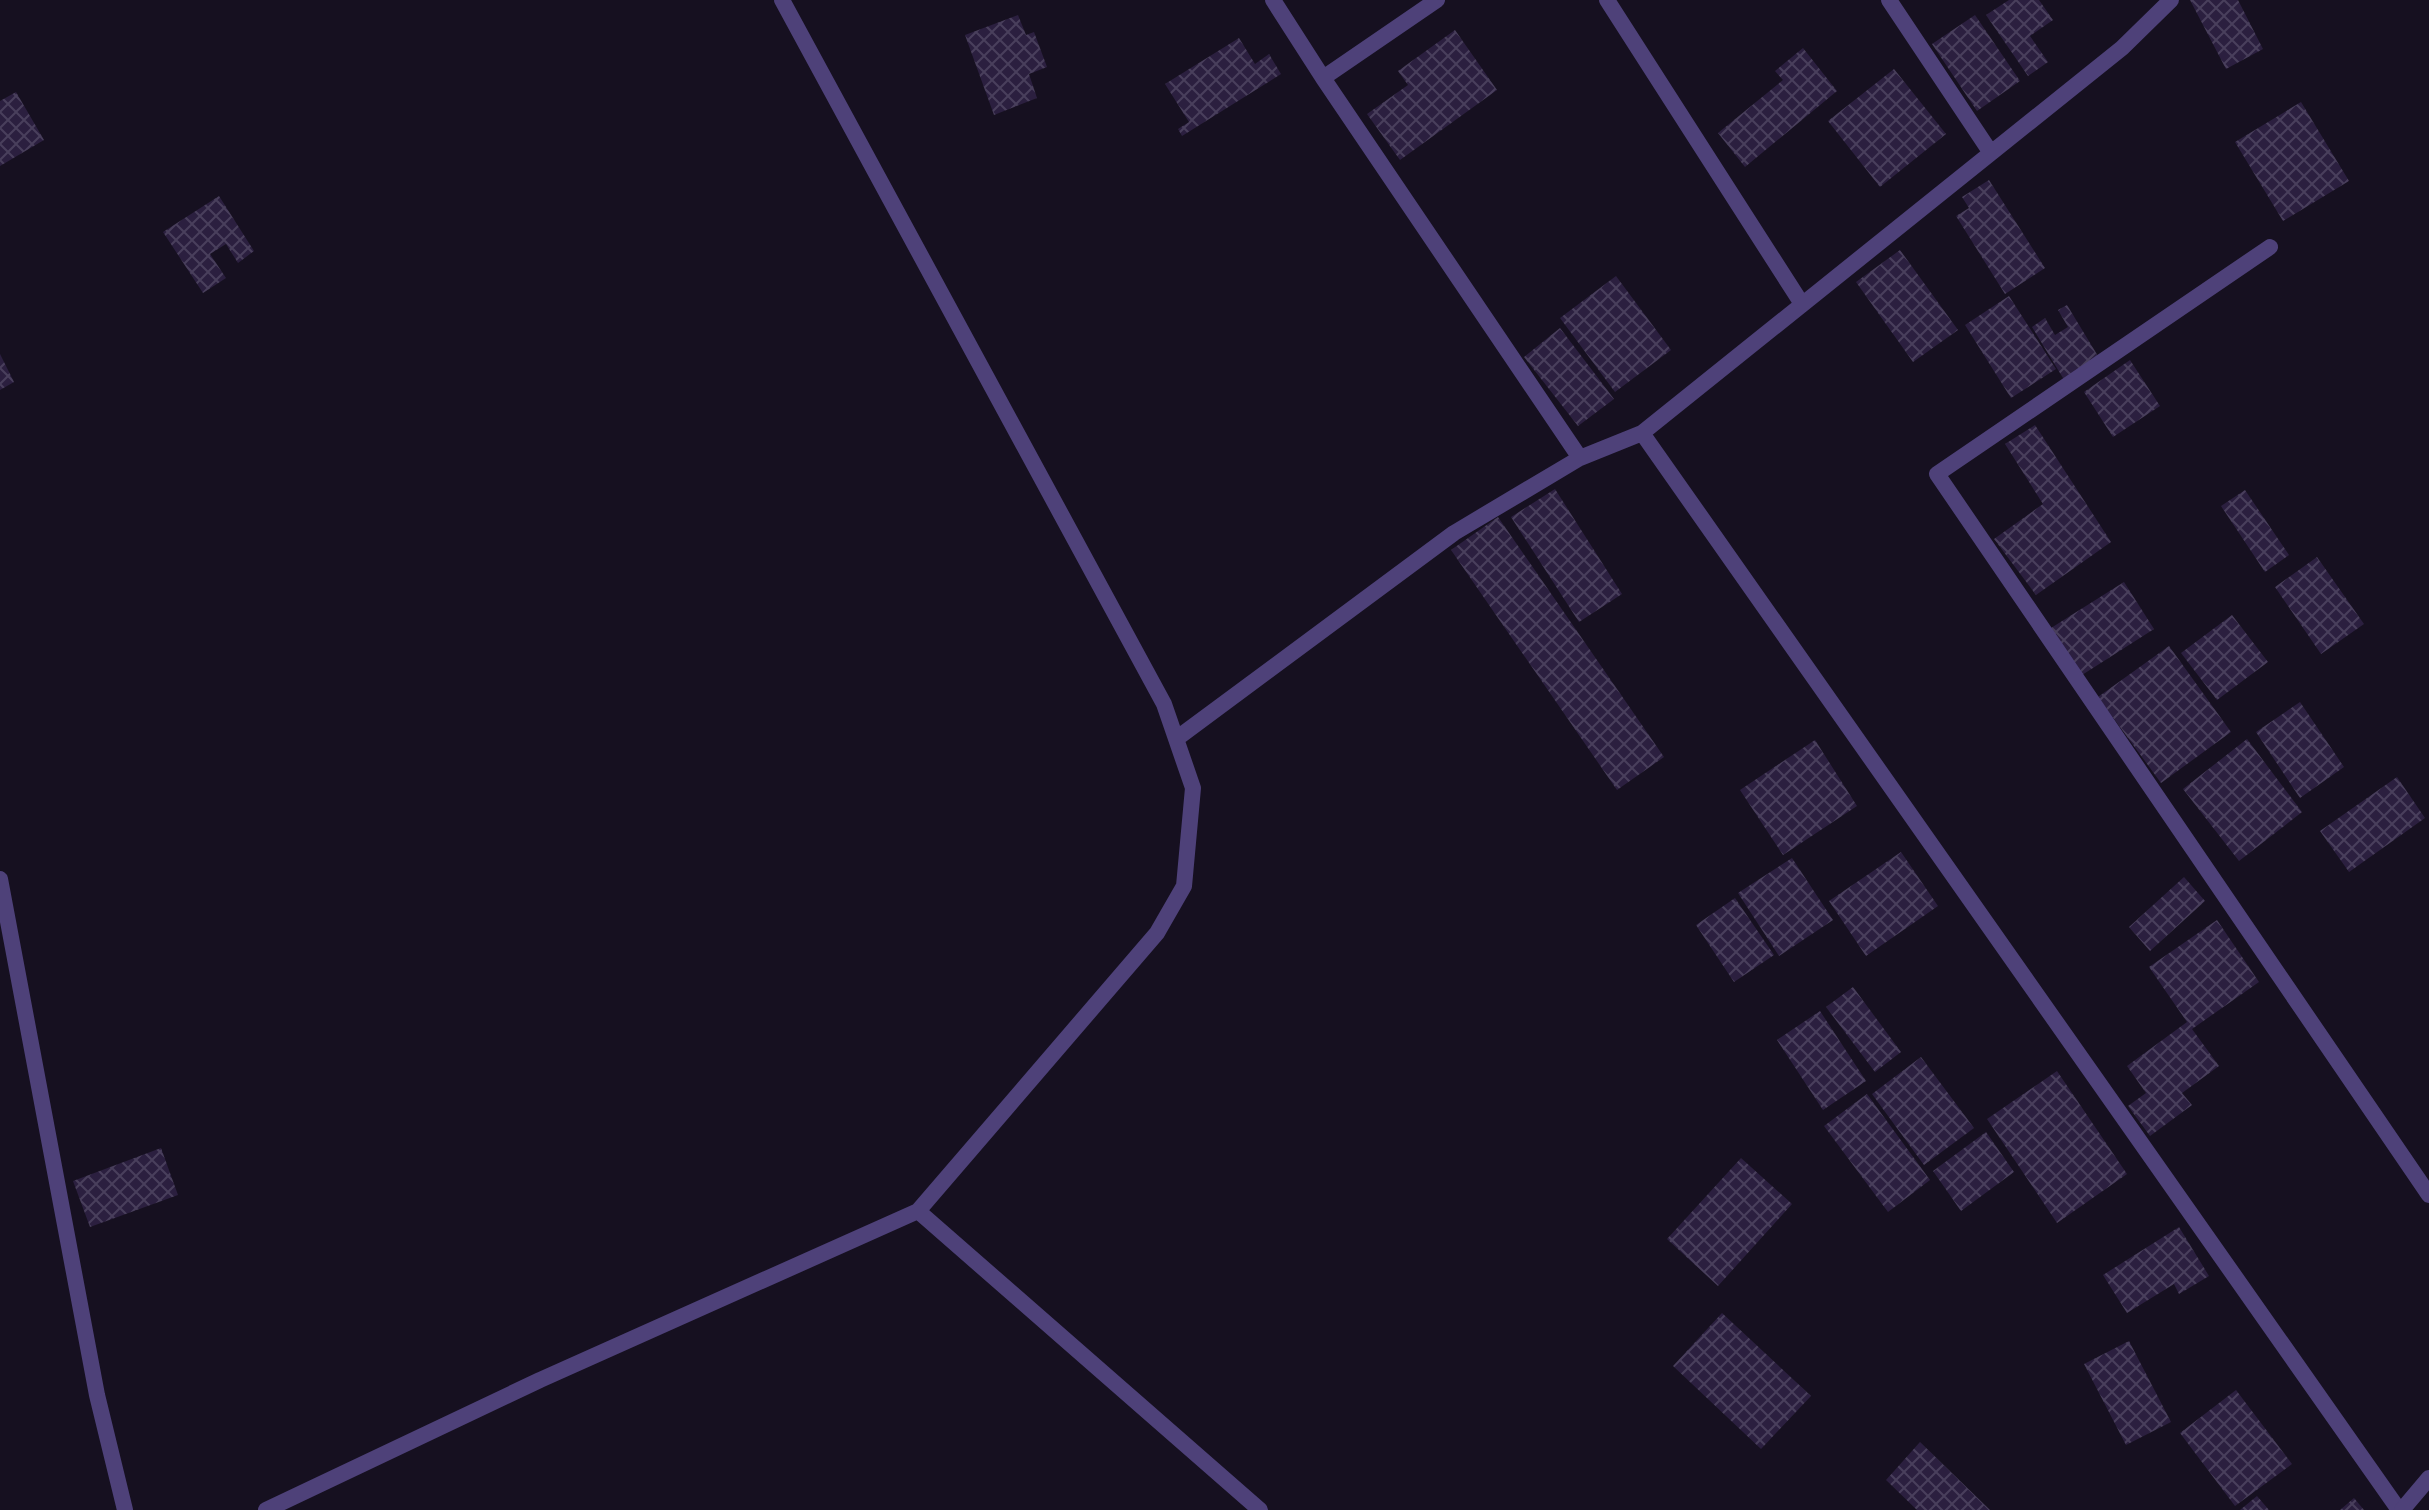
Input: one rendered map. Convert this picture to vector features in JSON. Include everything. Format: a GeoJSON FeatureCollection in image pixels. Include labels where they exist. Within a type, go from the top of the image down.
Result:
{"type":"FeatureCollection","features":[{"type":"Feature","properties":{"kind":"street"},"geometry":{"type":"LineString","coordinates":[[266,1510],[540,1380],[918,1211],[1157,933],[1184,886],[1193,788],[1164,704],[782,0]]}},
{"type":"Feature","properties":{"kind":"street"},"geometry":{"type":"LineString","coordinates":[[1273,0],[1580,458]]}},
{"type":"Feature","properties":{"kind":"street"},"geometry":{"type":"LineString","coordinates":[[1323,78],[1437,0]]}},
{"type":"Feature","properties":{"kind":"street"},"geometry":{"type":"LineString","coordinates":[[1607,0],[1802,304]]}},
{"type":"Feature","properties":{"kind":"street"},"geometry":{"type":"LineString","coordinates":[[1889,0],[1991,153]]}},
{"type":"Feature","properties":{"kind":"street"},"geometry":{"type":"LineString","coordinates":[[1176,739],[1454,533],[1580,458],[1642,433],[2122,48],[2171,0]]}},
{"type":"Feature","properties":{"kind":"street"},"geometry":{"type":"LineString","coordinates":[[2270,247],[1937,474],[2429,1195]]}},
{"type":"Feature","properties":{"kind":"street"},"geometry":{"type":"LineString","coordinates":[[1642,433],[2400,1510],[2429,1478]]}},
{"type":"Feature","properties":{"kind":"street"},"geometry":{"type":"LineString","coordinates":[[0,879],[97,1395],[125,1510]]}},
{"type":"Feature","properties":{"kind":"street"},"geometry":{"type":"LineString","coordinates":[[918,1211],[1260,1510]]}},
{"type":"Feature","properties":{"kind":"building"},"geometry":{"type":"Polygon","coordinates":[[[2009,0],[2039,0],[2053,20],[2030,36],[2048,62],[2028,76],[1986,15],[2009,0]]]}},
{"type":"Feature","properties":{"kind":"building"},"geometry":{"type":"Polygon","coordinates":[[[2190,0],[2238,0],[2263,49],[2226,69],[2190,0]]]}},
{"type":"Feature","properties":{"kind":"building"},"geometry":{"type":"Polygon","coordinates":[[[1018,15],[1026,35],[1034,32],[1047,67],[1029,74],[1037,98],[994,115],[965,35],[1018,15]]]}},
{"type":"Feature","properties":{"kind":"building"},"geometry":{"type":"Polygon","coordinates":[[[1975,15],[2020,81],[1977,111],[1932,44],[1975,15]]]}},
{"type":"Feature","properties":{"kind":"building"},"geometry":{"type":"Polygon","coordinates":[[[1455,30],[1497,90],[1400,160],[1367,114],[1408,85],[1398,71],[1455,30]]]}},
{"type":"Feature","properties":{"kind":"building"},"geometry":{"type":"Polygon","coordinates":[[[1239,38],[1255,64],[1269,54],[1281,74],[1182,136],[1178,129],[1189,122],[1165,84],[1239,38]]]}},
{"type":"Feature","properties":{"kind":"building"},"geometry":{"type":"Polygon","coordinates":[[[1803,48],[1837,91],[1745,167],[1718,133],[1783,80],[1775,71],[1803,48]]]}},
{"type":"Feature","properties":{"kind":"building"},"geometry":{"type":"Polygon","coordinates":[[[1894,69],[1946,134],[1880,187],[1828,121],[1894,69]]]}},
{"type":"Feature","properties":{"kind":"building"},"geometry":{"type":"Polygon","coordinates":[[[16,92],[44,140],[0,166],[0,101],[16,92]]]}},
{"type":"Feature","properties":{"kind":"building"},"geometry":{"type":"Polygon","coordinates":[[[2301,102],[2349,181],[2283,221],[2235,142],[2301,102]]]}},
{"type":"Feature","properties":{"kind":"building"},"geometry":{"type":"Polygon","coordinates":[[[1989,180],[2045,268],[2005,294],[1956,216],[1969,208],[1962,197],[1989,180]]]}},
{"type":"Feature","properties":{"kind":"building"},"geometry":{"type":"Polygon","coordinates":[[[219,196],[254,251],[238,263],[226,244],[210,254],[226,278],[203,293],[163,232],[219,196]]]}},
{"type":"Feature","properties":{"kind":"building"},"geometry":{"type":"Polygon","coordinates":[[[1900,250],[1958,330],[1913,362],[1856,282],[1900,250]]]}},
{"type":"Feature","properties":{"kind":"building"},"geometry":{"type":"Polygon","coordinates":[[[1616,276],[1671,350],[1615,392],[1560,318],[1616,276]]]}},
{"type":"Feature","properties":{"kind":"building"},"geometry":{"type":"Polygon","coordinates":[[[2009,296],[2056,369],[2011,398],[1965,325],[2009,296]]]}},
{"type":"Feature","properties":{"kind":"building"},"geometry":{"type":"Polygon","coordinates":[[[2067,305],[2101,361],[2066,383],[2032,327],[2045,318],[2055,335],[2068,327],[2058,310],[2067,305]]]}},
{"type":"Feature","properties":{"kind":"building"},"geometry":{"type":"Polygon","coordinates":[[[1560,328],[1614,399],[1578,426],[1524,357],[1560,328]]]}},
{"type":"Feature","properties":{"kind":"building"},"geometry":{"type":"Polygon","coordinates":[[[0,354],[14,382],[0,390],[0,354]]]}},
{"type":"Feature","properties":{"kind":"building"},"geometry":{"type":"Polygon","coordinates":[[[2130,360],[2160,406],[2113,437],[2084,392],[2130,360]]]}},
{"type":"Feature","properties":{"kind":"building"},"geometry":{"type":"Polygon","coordinates":[[[2035,425],[2111,542],[2036,595],[1994,539],[2043,504],[2005,444],[2035,425]]]}},
{"type":"Feature","properties":{"kind":"building"},"geometry":{"type":"Polygon","coordinates":[[[1555,489],[1622,594],[1579,622],[1511,517],[1555,489]]]}},
{"type":"Feature","properties":{"kind":"building"},"geometry":{"type":"Polygon","coordinates":[[[2245,490],[2289,555],[2265,572],[2221,506],[2245,490]]]}},
{"type":"Feature","properties":{"kind":"building"},"geometry":{"type":"Polygon","coordinates":[[[1498,517],[1664,757],[1617,790],[1451,550],[1498,517]]]}},
{"type":"Feature","properties":{"kind":"building"},"geometry":{"type":"Polygon","coordinates":[[[2317,557],[2364,624],[2321,654],[2275,587],[2317,557]]]}},
{"type":"Feature","properties":{"kind":"building"},"geometry":{"type":"Polygon","coordinates":[[[2124,582],[2154,629],[2082,675],[2051,628],[2124,582]]]}},
{"type":"Feature","properties":{"kind":"building"},"geometry":{"type":"Polygon","coordinates":[[[2232,615],[2268,662],[2217,700],[2181,653],[2232,615]]]}},
{"type":"Feature","properties":{"kind":"building"},"geometry":{"type":"Polygon","coordinates":[[[2169,646],[2231,732],[2161,783],[2098,697],[2169,646]]]}},
{"type":"Feature","properties":{"kind":"building"},"geometry":{"type":"Polygon","coordinates":[[[2300,702],[2344,767],[2300,798],[2256,732],[2300,702]]]}},
{"type":"Feature","properties":{"kind":"building"},"geometry":{"type":"Polygon","coordinates":[[[2247,739],[2302,812],[2239,861],[2183,789],[2247,739]]]}},
{"type":"Feature","properties":{"kind":"building"},"geometry":{"type":"Polygon","coordinates":[[[1815,740],[1857,806],[1783,855],[1740,790],[1815,740]]]}},
{"type":"Feature","properties":{"kind":"building"},"geometry":{"type":"Polygon","coordinates":[[[2397,777],[2425,818],[2349,872],[2320,831],[2397,777]]]}},
{"type":"Feature","properties":{"kind":"building"},"geometry":{"type":"Polygon","coordinates":[[[1901,852],[1938,906],[1866,956],[1829,901],[1901,852]]]}},
{"type":"Feature","properties":{"kind":"building"},"geometry":{"type":"Polygon","coordinates":[[[1792,858],[1833,920],[1779,956],[1738,893],[1792,858]]]}},
{"type":"Feature","properties":{"kind":"building"},"geometry":{"type":"Polygon","coordinates":[[[2184,877],[2205,901],[2150,951],[2129,927],[2184,877]]]}},
{"type":"Feature","properties":{"kind":"building"},"geometry":{"type":"Polygon","coordinates":[[[1735,898],[1774,955],[1734,982],[1696,925],[1735,898]]]}},
{"type":"Feature","properties":{"kind":"building"},"geometry":{"type":"Polygon","coordinates":[[[2217,920],[2259,982],[2192,1029],[2219,1066],[2182,1093],[2192,1105],[2150,1136],[2128,1106],[2146,1093],[2127,1066],[2187,1022],[2149,967],[2217,920]]]}},
{"type":"Feature","properties":{"kind":"building"},"geometry":{"type":"Polygon","coordinates":[[[1853,987],[1901,1052],[1875,1072],[1826,1007],[1853,987]]]}},
{"type":"Feature","properties":{"kind":"building"},"geometry":{"type":"Polygon","coordinates":[[[1820,1011],[1866,1081],[1823,1110],[1777,1040],[1820,1011]]]}},
{"type":"Feature","properties":{"kind":"building"},"geometry":{"type":"Polygon","coordinates":[[[1921,1057],[1974,1128],[1924,1165],[1872,1094],[1921,1057]]]}},
{"type":"Feature","properties":{"kind":"building"},"geometry":{"type":"Polygon","coordinates":[[[2057,1071],[2127,1174],[2057,1223],[1987,1119],[2057,1071]]]}},
{"type":"Feature","properties":{"kind":"building"},"geometry":{"type":"Polygon","coordinates":[[[1867,1094],[1930,1180],[1888,1212],[1824,1126],[1867,1094]]]}},
{"type":"Feature","properties":{"kind":"building"},"geometry":{"type":"Polygon","coordinates":[[[1986,1132],[2014,1172],[1961,1211],[1933,1171],[1986,1132]]]}},
{"type":"Feature","properties":{"kind":"building"},"geometry":{"type":"Polygon","coordinates":[[[161,1148],[178,1195],[90,1227],[73,1181],[161,1148]]]}},
{"type":"Feature","properties":{"kind":"building"},"geometry":{"type":"Polygon","coordinates":[[[1741,1158],[1792,1204],[1718,1286],[1667,1239],[1741,1158]]]}},
{"type":"Feature","properties":{"kind":"building"},"geometry":{"type":"Polygon","coordinates":[[[2179,1227],[2209,1276],[2179,1294],[2174,1284],[2127,1313],[2103,1275],[2179,1227]]]}},
{"type":"Feature","properties":{"kind":"building"},"geometry":{"type":"Polygon","coordinates":[[[1722,1313],[1811,1396],[1761,1449],[1673,1366],[1722,1313]]]}},
{"type":"Feature","properties":{"kind":"building"},"geometry":{"type":"Polygon","coordinates":[[[2129,1341],[2171,1422],[2126,1445],[2084,1364],[2129,1341]]]}},
{"type":"Feature","properties":{"kind":"building"},"geometry":{"type":"Polygon","coordinates":[[[2236,1390],[2292,1464],[2235,1506],[2180,1433],[2236,1390]]]}},
{"type":"Feature","properties":{"kind":"building"},"geometry":{"type":"Polygon","coordinates":[[[1920,1442],[1990,1510],[1917,1510],[1886,1480],[1920,1442]]]}},
{"type":"Feature","properties":{"kind":"building"},"geometry":{"type":"Polygon","coordinates":[[[2257,1496],[2269,1510],[2240,1510],[2257,1496]]]}},
{"type":"Feature","properties":{"kind":"building"},"geometry":{"type":"Polygon","coordinates":[[[2354,1498],[2364,1510],[2340,1510],[2354,1498]]]}}]}
